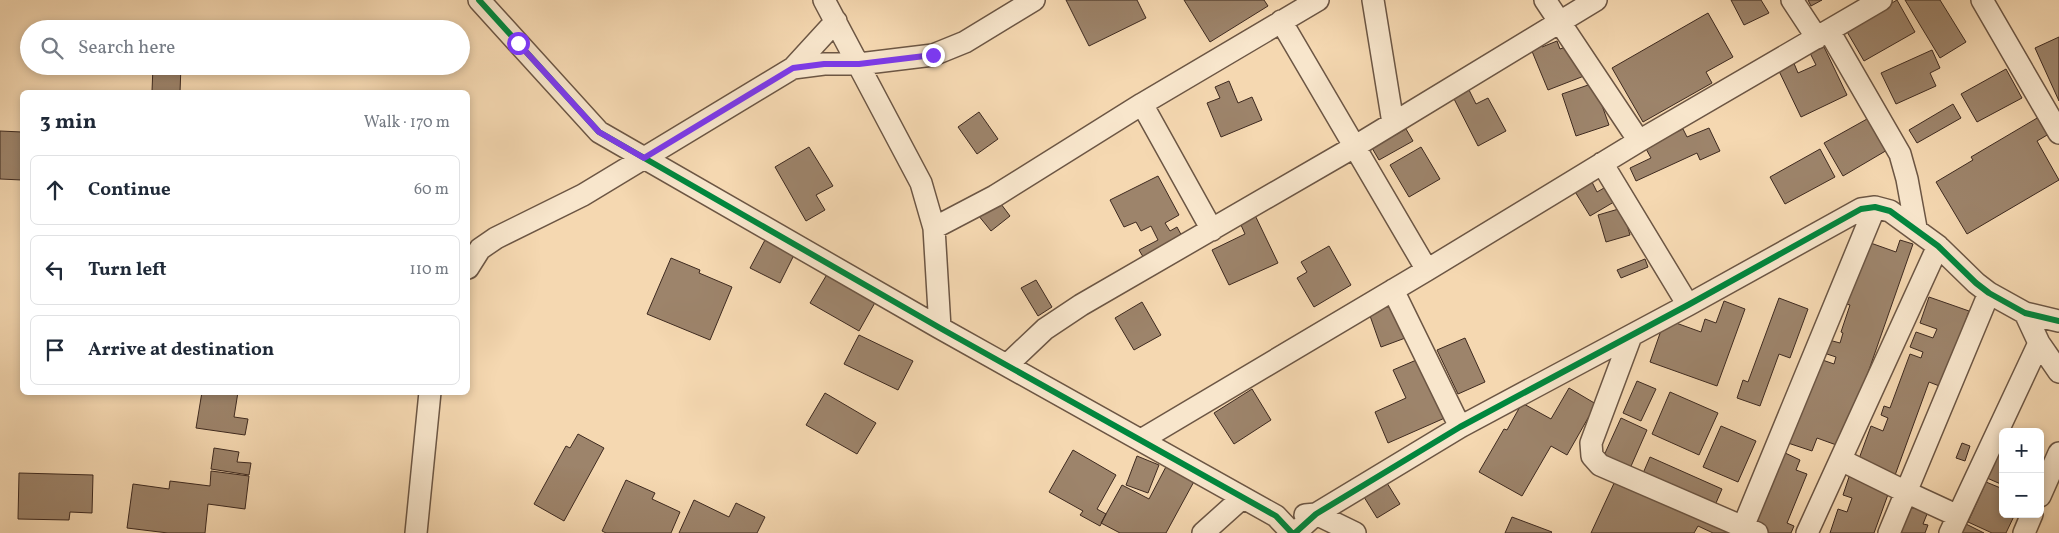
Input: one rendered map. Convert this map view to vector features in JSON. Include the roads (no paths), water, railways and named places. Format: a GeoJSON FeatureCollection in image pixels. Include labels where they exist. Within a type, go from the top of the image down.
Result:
{"type":"FeatureCollection","features":[{"type":"Feature","properties":{"kind":"street"},"geometry":{"type":"LineString","coordinates":[[479,0],[599,132],[940,328],[1276,516],[1294,533],[1316,514],[1460,427],[1631,336],[1861,209],[1875,207],[1890,211],[1916,228],[1938,246],[1989,293],[2025,313],[2059,321]]}},
{"type":"Feature","properties":{"kind":"street"},"geometry":{"type":"LineString","coordinates":[[470,265],[480,249],[496,238],[583,195],[793,68],[824,64],[859,64],[933,55],[965,42],[1034,0]]}},
{"type":"Feature","properties":{"kind":"street"},"geometry":{"type":"LineString","coordinates":[[934,228],[995,196],[1142,104],[1318,0]]}},
{"type":"Feature","properties":{"kind":"street"},"geometry":{"type":"LineString","coordinates":[[1373,0],[1393,123]]}},
{"type":"Feature","properties":{"kind":"street"},"geometry":{"type":"LineString","coordinates":[[1544,0],[1639,141]]}},
{"type":"Feature","properties":{"kind":"street"},"geometry":{"type":"LineString","coordinates":[[1007,365],[1045,330],[1081,305],[1354,147],[1596,0]]}},
{"type":"Feature","properties":{"kind":"street"},"geometry":{"type":"LineString","coordinates":[[1792,0],[1823,35],[1900,154],[1916,228]]}},
{"type":"Feature","properties":{"kind":"street"},"geometry":{"type":"LineString","coordinates":[[1140,440],[1427,270],[1639,141],[1881,0]]}},
{"type":"Feature","properties":{"kind":"street"},"geometry":{"type":"LineString","coordinates":[[1982,0],[2059,134]]}},
{"type":"Feature","properties":{"kind":"street"},"geometry":{"type":"LineString","coordinates":[[793,68],[830,8]]}},
{"type":"Feature","properties":{"kind":"street"},"geometry":{"type":"LineString","coordinates":[[830,8],[921,183],[934,228],[940,328]]}},
{"type":"Feature","properties":{"kind":"street"},"geometry":{"type":"LineString","coordinates":[[1282,21],[1427,270]]}},
{"type":"Feature","properties":{"kind":"street"},"geometry":{"type":"LineString","coordinates":[[1142,104],[1212,230]]}},
{"type":"Feature","properties":{"kind":"street"},"geometry":{"type":"LineString","coordinates":[[1602,163],[1688,305]]}},
{"type":"Feature","properties":{"kind":"street"},"geometry":{"type":"LineString","coordinates":[[1631,336],[1591,443],[1592,456],[1600,465],[1750,530],[1875,207]]}},
{"type":"Feature","properties":{"kind":"street"},"geometry":{"type":"LineString","coordinates":[[1807,533],[1938,246]]}},
{"type":"Feature","properties":{"kind":"street"},"geometry":{"type":"LineString","coordinates":[[1392,290],[1460,427]]}},
{"type":"Feature","properties":{"kind":"street"},"geometry":{"type":"LineString","coordinates":[[1889,533],[1989,293]]}},
{"type":"Feature","properties":{"kind":"street"},"geometry":{"type":"LineString","coordinates":[[2025,313],[2039,343],[2059,372]]}},
{"type":"Feature","properties":{"kind":"street"},"geometry":{"type":"LineString","coordinates":[[1841,460],[1906,492],[1954,524],[2039,343]]}},
{"type":"Feature","properties":{"kind":"street"},"geometry":{"type":"LineString","coordinates":[[416,533],[430,395]]}},
{"type":"Feature","properties":{"kind":"street"},"geometry":{"type":"LineString","coordinates":[[2044,487],[2059,453]]}},
{"type":"Feature","properties":{"kind":"street"},"geometry":{"type":"LineString","coordinates":[[1202,533],[1242,498]]}},
{"type":"Feature","properties":{"kind":"street"},"geometry":{"type":"LineString","coordinates":[[1276,516],[1316,514],[1355,533]]}},
{"type":"Feature","properties":{"kind":"street"},"geometry":{"type":"LineString","coordinates":[[2024,533],[2030,518]]}}]}
